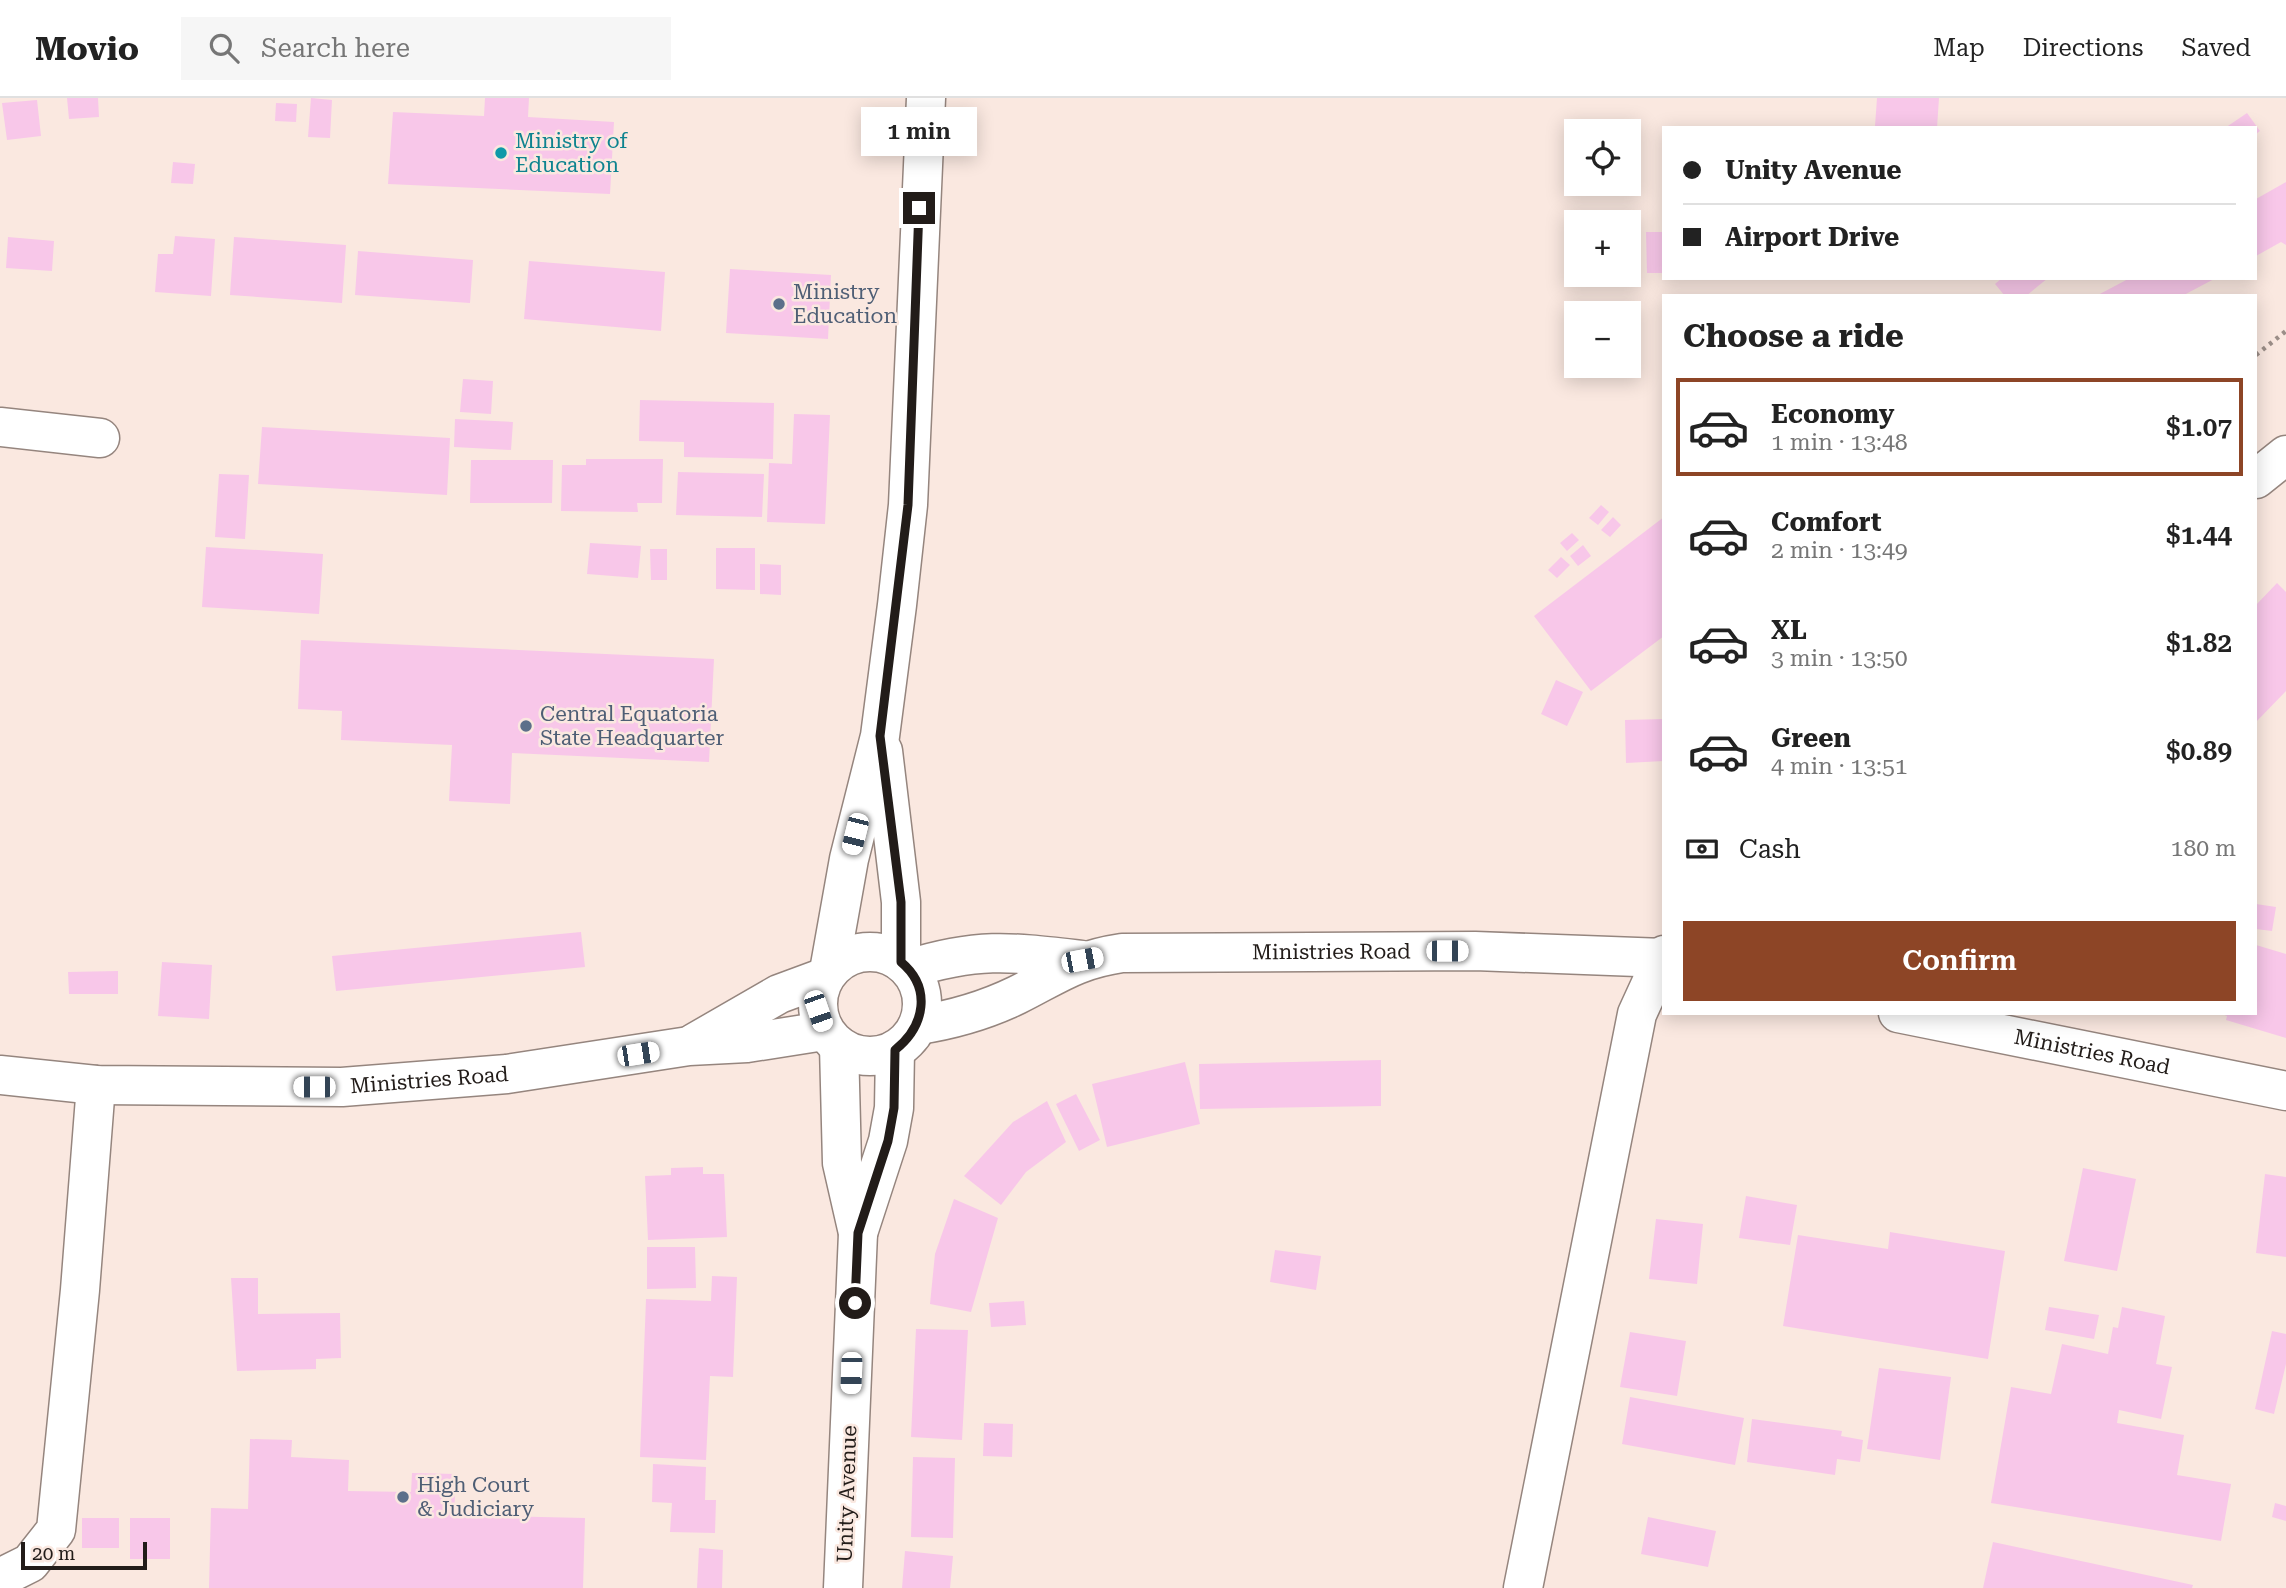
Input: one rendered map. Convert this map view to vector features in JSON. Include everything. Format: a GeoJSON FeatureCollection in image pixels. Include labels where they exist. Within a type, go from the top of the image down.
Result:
{"type":"FeatureCollection","features":[{"type":"Feature","properties":{"kind":"main road"},"geometry":{"type":"LineString","coordinates":[[880,736],[900,889],[905,965],[922,993],[922,1010],[906,1038],[886,1054],[858,1055],[832,1039],[818,1011],[817,996],[827,974],[849,859],[880,736],[908,505],[926,98]]}},
{"type":"Feature","properties":{"kind":"main road"},"geometry":{"type":"LineString","coordinates":[[0,427],[100,438]]}},
{"type":"Feature","properties":{"kind":"main road"},"geometry":{"type":"LineString","coordinates":[[2257,478],[2286,455]]}},
{"type":"Feature","properties":{"kind":"main road","name":"Ministries Road"},"geometry":{"type":"LineString","coordinates":[[905,965],[972,952],[998,951],[1082,960],[1122,953],[1475,951],[1662,957]]}},
{"type":"Feature","properties":{"kind":"main road"},"geometry":{"type":"LineString","coordinates":[[827,974],[853,954],[867,952],[882,953],[905,965]]}},
{"type":"Feature","properties":{"kind":"main road"},"geometry":{"type":"LineString","coordinates":[[1523,1588],[1637,1014],[1662,959]]}},
{"type":"Feature","properties":{"kind":"main road","name":"Ministries Road"},"geometry":{"type":"LineString","coordinates":[[906,1038],[1014,996],[1082,960]]}},
{"type":"Feature","properties":{"kind":"main road","name":"Ministries Road"},"geometry":{"type":"LineString","coordinates":[[689,1046],[779,994],[827,974]]}},
{"type":"Feature","properties":{"kind":"main road","name":"Ministries Road"},"geometry":{"type":"LineString","coordinates":[[1908,1015],[2286,1091]]}},
{"type":"Feature","properties":{"kind":"main road","name":"Unity Avenue"},"geometry":{"type":"LineString","coordinates":[[858,1233],[888,1141],[906,1038]]}},
{"type":"Feature","properties":{"kind":"main road","name":"Ministries Road"},"geometry":{"type":"LineString","coordinates":[[0,1075],[96,1085],[342,1087],[508,1073],[689,1046],[832,1039]]}},
{"type":"Feature","properties":{"kind":"main road","name":"Unity Avenue"},"geometry":{"type":"LineString","coordinates":[[832,1039],[842,1163],[858,1233],[843,1588]]}},
{"type":"Feature","properties":{"kind":"main road"},"geometry":{"type":"LineString","coordinates":[[0,1578],[30,1563],[56,1530],[80,1290],[96,1085]]}},
{"type":"Feature","properties":{"kind":"path"},"geometry":{"type":"LineString","coordinates":[[2257,354],[2286,331]]}},
{"type":"Feature","properties":{"kind":"building"},"geometry":{"type":"Polygon","coordinates":[[[67,98],[98,98],[99,117],[69,119],[67,98]]]}},
{"type":"Feature","properties":{"kind":"building"},"geometry":{"type":"Polygon","coordinates":[[[311,98],[332,100],[330,138],[308,137],[311,98]]]}},
{"type":"Feature","properties":{"kind":"building","name":"Ministry of Education"},"geometry":{"type":"Polygon","coordinates":[[[485,98],[529,98],[528,117],[614,122],[610,194],[388,184],[393,112],[484,116],[485,98]]]}},
{"type":"Feature","properties":{"kind":"building"},"geometry":{"type":"Polygon","coordinates":[[[1877,98],[1939,98],[1937,126],[1875,126],[1877,98]]]}},
{"type":"Feature","properties":{"kind":"building"},"geometry":{"type":"Polygon","coordinates":[[[37,100],[41,136],[7,140],[2,103],[37,100]]]}},
{"type":"Feature","properties":{"kind":"building"},"geometry":{"type":"Polygon","coordinates":[[[276,103],[297,104],[296,122],[275,121],[276,103]]]}},
{"type":"Feature","properties":{"kind":"building"},"geometry":{"type":"Polygon","coordinates":[[[2247,113],[2256,126],[2228,126],[2247,113]]]}},
{"type":"Feature","properties":{"kind":"building"},"geometry":{"type":"Polygon","coordinates":[[[173,162],[195,164],[193,184],[171,183],[173,162]]]}},
{"type":"Feature","properties":{"kind":"building"},"geometry":{"type":"Polygon","coordinates":[[[2286,182],[2286,245],[2281,242],[2257,255],[2257,198],[2286,182]]]}},
{"type":"Feature","properties":{"kind":"building"},"geometry":{"type":"Polygon","coordinates":[[[1646,232],[1662,232],[1662,273],[1647,273],[1646,232]]]}},
{"type":"Feature","properties":{"kind":"building"},"geometry":{"type":"Polygon","coordinates":[[[175,236],[215,239],[211,296],[155,292],[158,254],[173,254],[175,236]]]}},
{"type":"Feature","properties":{"kind":"building"},"geometry":{"type":"Polygon","coordinates":[[[8,237],[54,241],[52,271],[6,268],[8,237]]]}},
{"type":"Feature","properties":{"kind":"building"},"geometry":{"type":"Polygon","coordinates":[[[234,237],[346,245],[342,303],[230,295],[234,237]]]}},
{"type":"Feature","properties":{"kind":"building"},"geometry":{"type":"Polygon","coordinates":[[[358,251],[473,260],[470,303],[355,295],[358,251]]]}},
{"type":"Feature","properties":{"kind":"building"},"geometry":{"type":"Polygon","coordinates":[[[529,261],[665,272],[661,331],[524,319],[529,261]]]}},
{"type":"Feature","properties":{"kind":"building","name":"Ministry Education"},"geometry":{"type":"Polygon","coordinates":[[[730,269],[831,275],[828,339],[726,333],[730,269]]]}},
{"type":"Feature","properties":{"kind":"building"},"geometry":{"type":"Polygon","coordinates":[[[2000,280],[2046,280],[2028,294],[2003,294],[1995,284],[2000,280]]]}},
{"type":"Feature","properties":{"kind":"building"},"geometry":{"type":"Polygon","coordinates":[[[2126,280],[2212,280],[2186,294],[2100,294],[2126,280]]]}},
{"type":"Feature","properties":{"kind":"building"},"geometry":{"type":"Polygon","coordinates":[[[463,379],[493,381],[491,414],[460,412],[463,379]]]}},
{"type":"Feature","properties":{"kind":"building"},"geometry":{"type":"Polygon","coordinates":[[[640,400],[774,403],[773,459],[684,457],[684,442],[639,441],[640,400]]]}},
{"type":"Feature","properties":{"kind":"building"},"geometry":{"type":"Polygon","coordinates":[[[794,414],[830,415],[825,524],[767,522],[769,463],[792,464],[794,414]]]}},
{"type":"Feature","properties":{"kind":"building"},"geometry":{"type":"Polygon","coordinates":[[[455,419],[513,422],[511,450],[454,447],[455,419]]]}},
{"type":"Feature","properties":{"kind":"building"},"geometry":{"type":"Polygon","coordinates":[[[262,427],[450,438],[447,495],[258,484],[262,427]]]}},
{"type":"Feature","properties":{"kind":"building"},"geometry":{"type":"Polygon","coordinates":[[[586,459],[663,459],[662,503],[637,503],[638,512],[561,511],[562,465],[586,465],[586,459]]]}},
{"type":"Feature","properties":{"kind":"building"},"geometry":{"type":"Polygon","coordinates":[[[471,460],[553,460],[552,503],[470,503],[471,460]]]}},
{"type":"Feature","properties":{"kind":"building"},"geometry":{"type":"Polygon","coordinates":[[[678,472],[764,474],[762,517],[676,515],[678,472]]]}},
{"type":"Feature","properties":{"kind":"building"},"geometry":{"type":"Polygon","coordinates":[[[219,474],[249,475],[245,539],[215,537],[219,474]]]}},
{"type":"Feature","properties":{"kind":"building"},"geometry":{"type":"Polygon","coordinates":[[[1601,505],[1609,512],[1598,525],[1589,518],[1601,505]]]}},
{"type":"Feature","properties":{"kind":"building"},"geometry":{"type":"Polygon","coordinates":[[[1613,517],[1621,525],[1610,537],[1601,530],[1613,517]]]}},
{"type":"Feature","properties":{"kind":"building"},"geometry":{"type":"Polygon","coordinates":[[[1662,519],[1662,638],[1591,691],[1534,616],[1662,519]]]}},
{"type":"Feature","properties":{"kind":"building"},"geometry":{"type":"Polygon","coordinates":[[[1572,533],[1579,540],[1567,551],[1560,543],[1572,533]]]}},
{"type":"Feature","properties":{"kind":"building"},"geometry":{"type":"Polygon","coordinates":[[[590,543],[641,546],[638,578],[587,574],[590,543]]]}},
{"type":"Feature","properties":{"kind":"building"},"geometry":{"type":"Polygon","coordinates":[[[1583,545],[1591,556],[1578,566],[1570,556],[1583,545]]]}},
{"type":"Feature","properties":{"kind":"building"},"geometry":{"type":"Polygon","coordinates":[[[206,547],[323,554],[319,614],[202,607],[206,547]]]}},
{"type":"Feature","properties":{"kind":"building"},"geometry":{"type":"Polygon","coordinates":[[[716,548],[755,548],[755,590],[716,589],[716,548]]]}},
{"type":"Feature","properties":{"kind":"building"},"geometry":{"type":"Polygon","coordinates":[[[650,549],[667,549],[667,580],[651,580],[650,549]]]}},
{"type":"Feature","properties":{"kind":"building"},"geometry":{"type":"Polygon","coordinates":[[[1561,557],[1570,565],[1557,578],[1548,570],[1561,557]]]}},
{"type":"Feature","properties":{"kind":"building"},"geometry":{"type":"Polygon","coordinates":[[[760,564],[781,565],[781,595],[760,594],[760,564]]]}},
{"type":"Feature","properties":{"kind":"building"},"geometry":{"type":"Polygon","coordinates":[[[2277,583],[2286,592],[2286,691],[2257,721],[2257,604],[2277,583]]]}},
{"type":"Feature","properties":{"kind":"building","name":"Central Equatoria State Headquarter"},"geometry":{"type":"Polygon","coordinates":[[[301,640],[714,659],[709,762],[512,753],[510,804],[449,801],[452,745],[341,740],[342,711],[298,709],[301,640]]]}},
{"type":"Feature","properties":{"kind":"building"},"geometry":{"type":"Polygon","coordinates":[[[1556,680],[1583,692],[1567,726],[1541,714],[1556,680]]]}},
{"type":"Feature","properties":{"kind":"building"},"geometry":{"type":"Polygon","coordinates":[[[1662,719],[1662,761],[1626,763],[1625,720],[1662,719]]]}},
{"type":"Feature","properties":{"kind":"building"},"geometry":{"type":"Polygon","coordinates":[[[2257,904],[2276,907],[2272,931],[2257,929],[2257,904]]]}},
{"type":"Feature","properties":{"kind":"building"},"geometry":{"type":"Polygon","coordinates":[[[581,932],[585,967],[336,991],[332,956],[581,932]]]}},
{"type":"Feature","properties":{"kind":"building"},"geometry":{"type":"Polygon","coordinates":[[[2257,945],[2286,954],[2286,1038],[2226,1020],[2227,1016],[2224,1015],[2257,1015],[2257,945]]]}},
{"type":"Feature","properties":{"kind":"building"},"geometry":{"type":"Polygon","coordinates":[[[162,962],[212,965],[209,1019],[158,1016],[162,962]]]}},
{"type":"Feature","properties":{"kind":"building"},"geometry":{"type":"Polygon","coordinates":[[[118,971],[118,994],[69,994],[68,972],[118,971]]]}},
{"type":"Feature","properties":{"kind":"building"},"geometry":{"type":"Polygon","coordinates":[[[1381,1060],[1381,1106],[1200,1109],[1199,1064],[1381,1060]]]}},
{"type":"Feature","properties":{"kind":"building"},"geometry":{"type":"Polygon","coordinates":[[[1185,1062],[1200,1124],[1107,1147],[1092,1084],[1185,1062]]]}},
{"type":"Feature","properties":{"kind":"building"},"geometry":{"type":"Polygon","coordinates":[[[1076,1094],[1100,1140],[1079,1151],[1056,1104],[1076,1094]]]}},
{"type":"Feature","properties":{"kind":"building"},"geometry":{"type":"Polygon","coordinates":[[[1047,1101],[1066,1142],[1026,1172],[1001,1205],[964,1176],[1013,1122],[1047,1101]]]}},
{"type":"Feature","properties":{"kind":"building"},"geometry":{"type":"Polygon","coordinates":[[[703,1167],[703,1174],[724,1174],[727,1237],[648,1240],[645,1176],[671,1175],[671,1168],[703,1167]]]}},
{"type":"Feature","properties":{"kind":"building"},"geometry":{"type":"Polygon","coordinates":[[[2083,1168],[2136,1179],[2117,1271],[2064,1261],[2083,1168]]]}},
{"type":"Feature","properties":{"kind":"building"},"geometry":{"type":"Polygon","coordinates":[[[2265,1174],[2286,1177],[2286,1257],[2256,1253],[2265,1174]]]}},
{"type":"Feature","properties":{"kind":"building"},"geometry":{"type":"Polygon","coordinates":[[[1746,1196],[1797,1205],[1790,1245],[1739,1238],[1746,1196]]]}},
{"type":"Feature","properties":{"kind":"building"},"geometry":{"type":"Polygon","coordinates":[[[954,1199],[998,1218],[971,1312],[930,1304],[935,1254],[954,1199]]]}},
{"type":"Feature","properties":{"kind":"building"},"geometry":{"type":"Polygon","coordinates":[[[1656,1219],[1703,1224],[1697,1284],[1649,1279],[1656,1219]]]}},
{"type":"Feature","properties":{"kind":"building"},"geometry":{"type":"Polygon","coordinates":[[[1890,1232],[2005,1251],[1988,1359],[1783,1326],[1798,1235],[1888,1249],[1890,1232]]]}},
{"type":"Feature","properties":{"kind":"building"},"geometry":{"type":"Polygon","coordinates":[[[647,1247],[695,1247],[696,1288],[647,1289],[647,1247]]]}},
{"type":"Feature","properties":{"kind":"building"},"geometry":{"type":"Polygon","coordinates":[[[1275,1250],[1321,1256],[1316,1290],[1270,1282],[1275,1250]]]}},
{"type":"Feature","properties":{"kind":"building"},"geometry":{"type":"Polygon","coordinates":[[[712,1276],[737,1277],[733,1377],[710,1376],[706,1460],[640,1457],[646,1299],[711,1301],[712,1276]]]}},
{"type":"Feature","properties":{"kind":"building"},"geometry":{"type":"Polygon","coordinates":[[[231,1278],[258,1278],[258,1314],[340,1313],[341,1358],[316,1359],[316,1369],[237,1371],[231,1278]]]}},
{"type":"Feature","properties":{"kind":"building"},"geometry":{"type":"Polygon","coordinates":[[[1024,1301],[1026,1325],[991,1327],[989,1303],[1024,1301]]]}},
{"type":"Feature","properties":{"kind":"building"},"geometry":{"type":"Polygon","coordinates":[[[2049,1307],[2099,1315],[2094,1339],[2045,1330],[2049,1307]]]}},
{"type":"Feature","properties":{"kind":"building"},"geometry":{"type":"Polygon","coordinates":[[[2122,1307],[2165,1316],[2156,1364],[2172,1367],[2161,1419],[2119,1410],[2117,1423],[2184,1435],[2177,1475],[2231,1484],[2221,1541],[1991,1503],[2011,1387],[2051,1394],[2062,1344],[2108,1354],[2113,1327],[2118,1328],[2122,1307]]]}},
{"type":"Feature","properties":{"kind":"building"},"geometry":{"type":"Polygon","coordinates":[[[916,1329],[968,1330],[962,1440],[911,1437],[916,1329]]]}},
{"type":"Feature","properties":{"kind":"building"},"geometry":{"type":"Polygon","coordinates":[[[2272,1331],[2286,1334],[2286,1364],[2274,1414],[2255,1409],[2272,1331]]]}},
{"type":"Feature","properties":{"kind":"building"},"geometry":{"type":"Polygon","coordinates":[[[1630,1332],[1686,1341],[1677,1396],[1620,1387],[1630,1332]]]}},
{"type":"Feature","properties":{"kind":"building"},"geometry":{"type":"Polygon","coordinates":[[[1879,1368],[1951,1377],[1940,1460],[1867,1449],[1879,1368]]]}},
{"type":"Feature","properties":{"kind":"building"},"geometry":{"type":"Polygon","coordinates":[[[1630,1397],[1744,1418],[1735,1465],[1622,1444],[1630,1397]]]}},
{"type":"Feature","properties":{"kind":"building"},"geometry":{"type":"Polygon","coordinates":[[[1752,1419],[1842,1431],[1841,1436],[1863,1440],[1860,1462],[1837,1459],[1835,1475],[1747,1462],[1752,1419]]]}},
{"type":"Feature","properties":{"kind":"building"},"geometry":{"type":"Polygon","coordinates":[[[984,1423],[1013,1424],[1012,1457],[983,1456],[984,1423]]]}},
{"type":"Feature","properties":{"kind":"building"},"geometry":{"type":"Polygon","coordinates":[[[250,1439],[292,1440],[291,1457],[349,1460],[348,1491],[411,1492],[412,1473],[456,1474],[454,1515],[585,1518],[583,1588],[209,1588],[211,1508],[248,1509],[250,1439]]]}},
{"type":"Feature","properties":{"kind":"building"},"geometry":{"type":"Polygon","coordinates":[[[913,1457],[955,1458],[953,1538],[911,1537],[913,1457]]]}},
{"type":"Feature","properties":{"kind":"building"},"geometry":{"type":"Polygon","coordinates":[[[653,1464],[706,1467],[705,1500],[716,1500],[715,1533],[670,1532],[672,1503],[652,1502],[653,1464]]]}},
{"type":"Feature","properties":{"kind":"building"},"geometry":{"type":"Polygon","coordinates":[[[2275,1503],[2286,1506],[2286,1521],[2272,1517],[2275,1503]]]}},
{"type":"Feature","properties":{"kind":"building"},"geometry":{"type":"Polygon","coordinates":[[[1648,1517],[1716,1531],[1708,1567],[1641,1554],[1648,1517]]]}},
{"type":"Feature","properties":{"kind":"building"},"geometry":{"type":"Polygon","coordinates":[[[82,1518],[119,1518],[119,1548],[82,1548],[82,1518]]]}},
{"type":"Feature","properties":{"kind":"building"},"geometry":{"type":"Polygon","coordinates":[[[130,1518],[170,1518],[170,1559],[130,1559],[130,1518]]]}},
{"type":"Feature","properties":{"kind":"building"},"geometry":{"type":"Polygon","coordinates":[[[1993,1542],[2193,1585],[2192,1588],[1983,1588],[1993,1542]]]}},
{"type":"Feature","properties":{"kind":"building"},"geometry":{"type":"Polygon","coordinates":[[[699,1548],[723,1550],[722,1588],[697,1588],[699,1548]]]}},
{"type":"Feature","properties":{"kind":"building"},"geometry":{"type":"Polygon","coordinates":[[[905,1551],[953,1556],[950,1588],[902,1588],[905,1551]]]}},
{"type":"Feature","properties":{"kind":"place","name":"Ministry of Education"},"geometry":{"type":"Point","coordinates":[501,153]}},
{"type":"Feature","properties":{"kind":"place","name":"Ministry Education"},"geometry":{"type":"Point","coordinates":[779,304]}},
{"type":"Feature","properties":{"kind":"place","name":"Central Equatoria State Headquarter"},"geometry":{"type":"Point","coordinates":[526,726]}},
{"type":"Feature","properties":{"kind":"place","name":"High Court & Judiciary"},"geometry":{"type":"Point","coordinates":[403,1497]}},
{"type":"Feature","properties":{"kind":"route"},"geometry":{"type":"LineString","coordinates":[[855,1303],[858,1233],[888,1141],[894,1108],[895,1050],[909,1039],[918,1026],[922,1010],[922,993],[916,979],[901,962],[901,902],[896,848],[880,736],[908,505],[919,208]]}}]}
